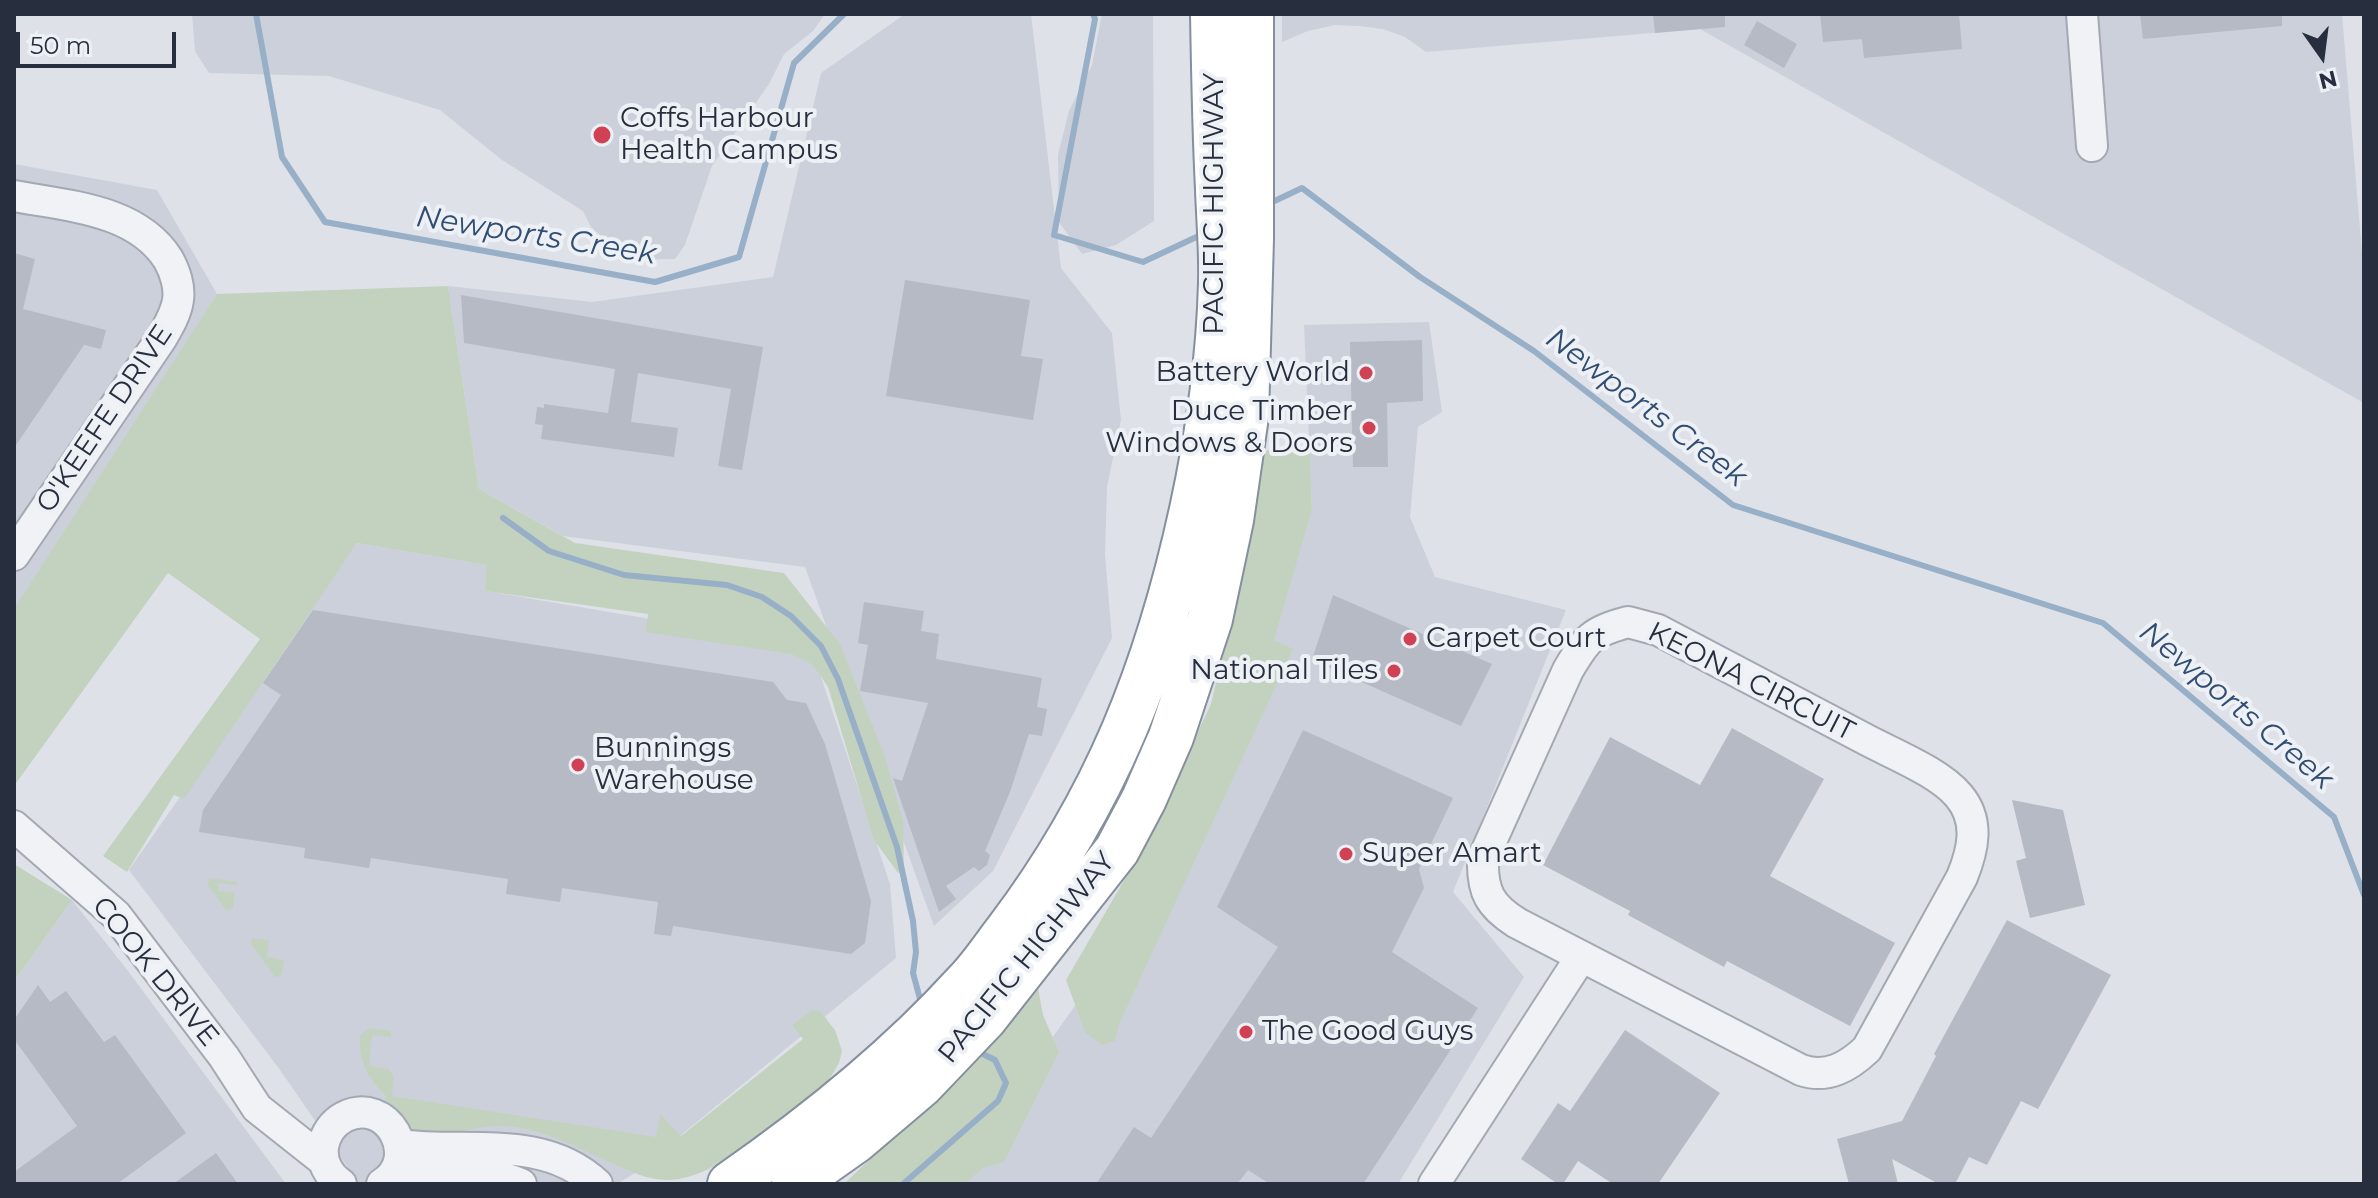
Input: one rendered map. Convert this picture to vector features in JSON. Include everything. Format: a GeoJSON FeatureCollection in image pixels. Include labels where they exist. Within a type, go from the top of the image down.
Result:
{"type":"FeatureCollection","features":[{"type":"Feature","properties":{"kind":"highway","name":"PACIFIC HIGHWAY"},"geometry":{"type":"LineString","coordinates":[[794,1184],[855,1141],[921,1085],[985,1018],[1117,850],[1171,737],[1210,619],[1231,520],[1246,416],[1234,185],[1213,14]]}},
{"type":"Feature","properties":{"kind":"highway","name":"PACIFIC HIGHWAY"},"geometry":{"type":"LineString","coordinates":[[1234,185],[1251,14]]}},
{"type":"Feature","properties":{"kind":"highway","name":"PACIFIC HIGHWAY"},"geometry":{"type":"LineString","coordinates":[[730,1184],[810,1128],[848,1097],[967,983],[1044,882],[1084,815],[1117,750],[1168,613],[1203,457],[1221,284],[1236,245]]}},
{"type":"Feature","properties":{"kind":"street"},"geometry":{"type":"LineString","coordinates":[[2082,14],[2092,146]]}},
{"type":"Feature","properties":{"kind":"street","name":"O'KEEFE DRIVE"},"geometry":{"type":"LineString","coordinates":[[14,196],[106,215],[139,229],[160,247],[174,268],[179,300],[172,321],[161,339],[14,555]]}},
{"type":"Feature","properties":{"kind":"street","name":"KEONA CIRCUIT"},"geometry":{"type":"LineString","coordinates":[[1628,622],[1658,630],[1937,778],[1966,806],[1974,832],[1972,853],[1962,877],[1867,1049],[1853,1062],[1830,1073],[1815,1075],[1801,1070],[1581,957],[1503,914],[1488,897],[1482,877],[1483,859],[1568,670],[1581,648],[1599,630],[1628,622]]}},
{"type":"Feature","properties":{"kind":"street","name":"COOK DRIVE"},"geometry":{"type":"LineString","coordinates":[[14,826],[116,915],[224,1057],[257,1108],[332,1173]]}},
{"type":"Feature","properties":{"kind":"street"},"geometry":{"type":"LineString","coordinates":[[1434,1184],[1581,957]]}},
{"type":"Feature","properties":{"kind":"street"},"geometry":{"type":"LineString","coordinates":[[283,1128],[314,1130],[331,1127],[349,1114],[372,1114],[391,1125],[400,1145],[399,1164],[385,1182]]}},
{"type":"Feature","properties":{"kind":"street"},"geometry":{"type":"LineString","coordinates":[[331,1127],[323,1150],[332,1173]]}},
{"type":"Feature","properties":{"kind":"street"},"geometry":{"type":"LineString","coordinates":[[400,1145],[521,1149],[557,1159],[590,1178],[624,1184]]}},
{"type":"Feature","properties":{"kind":"street"},"geometry":{"type":"LineString","coordinates":[[385,1182],[414,1175],[455,1173],[495,1176],[521,1184]]}},
{"type":"Feature","properties":{"kind":"shaded area","name":"Coffs Harbour Health Campus"},"geometry":{"type":"Polygon","coordinates":[[[192,14],[825,14],[813,31],[784,54],[769,84],[712,166],[685,245],[675,259],[628,260],[591,227],[583,211],[502,160],[440,110],[329,76],[209,73],[195,51],[192,14]]]}},
{"type":"Feature","properties":{"kind":"shaded area"},"geometry":{"type":"Polygon","coordinates":[[[905,14],[1031,14],[1061,268],[1112,333],[1121,420],[1107,487],[1105,555],[1112,638],[993,871],[934,926],[805,567],[563,536],[479,489],[448,286],[592,302],[773,277],[821,73],[905,14]]]}},
{"type":"Feature","properties":{"kind":"shaded area"},"geometry":{"type":"Polygon","coordinates":[[[1102,14],[1153,14],[1154,221],[1116,245],[1082,254],[1059,222],[1058,155],[1069,111],[1092,65],[1102,14]]]}},
{"type":"Feature","properties":{"kind":"shaded area"},"geometry":{"type":"Polygon","coordinates":[[[1282,14],[2342,14],[2364,277],[2364,403],[1700,29],[1426,52],[1405,37],[1383,29],[1359,26],[1335,25],[1308,31],[1282,42],[1282,14]]]}},
{"type":"Feature","properties":{"kind":"shaded area"},"geometry":{"type":"Polygon","coordinates":[[[14,164],[157,190],[217,294],[14,624],[14,164]]]}},
{"type":"Feature","properties":{"kind":"shaded area"},"geometry":{"type":"Polygon","coordinates":[[[1429,322],[1442,412],[1418,427],[1410,517],[1435,577],[1566,610],[1453,892],[1524,977],[1398,1184],[939,1184],[1021,1082],[1205,822],[1312,509],[1304,325],[1429,322]]]}},
{"type":"Feature","properties":{"kind":"shaded area"},"geometry":{"type":"Polygon","coordinates":[[[357,543],[488,565],[486,591],[674,623],[813,653],[890,884],[896,958],[635,1173],[617,1184],[359,1184],[280,1070],[129,870],[357,543]]]}},
{"type":"Feature","properties":{"kind":"shaded area"},"geometry":{"type":"Polygon","coordinates":[[[72,900],[286,1184],[14,1184],[14,982],[72,900]]]}},
{"type":"Feature","properties":{"kind":"green space"},"geometry":{"type":"Polygon","coordinates":[[[448,286],[479,489],[575,543],[784,573],[840,644],[885,757],[903,821],[904,870],[898,873],[874,840],[828,687],[813,665],[791,654],[646,632],[648,614],[485,591],[487,565],[357,543],[184,799],[174,795],[127,872],[103,856],[260,639],[168,573],[14,786],[14,609],[217,294],[448,286]]]}},
{"type":"Feature","properties":{"kind":"green space"},"geometry":{"type":"Polygon","coordinates":[[[1264,450],[1310,454],[1312,509],[1274,640],[1293,649],[1119,1024],[1115,1041],[1102,1045],[1085,1032],[1066,980],[1140,853],[1211,704],[1242,573],[1264,450]]]}},
{"type":"Feature","properties":{"kind":"green space"},"geometry":{"type":"Polygon","coordinates":[[[14,864],[72,900],[14,982],[14,864]]]}},
{"type":"Feature","properties":{"kind":"green space"},"geometry":{"type":"Polygon","coordinates":[[[210,878],[237,882],[237,885],[218,883],[218,891],[235,893],[233,909],[226,910],[207,884],[210,878]]]}},
{"type":"Feature","properties":{"kind":"green space"},"geometry":{"type":"Polygon","coordinates":[[[252,938],[269,940],[267,957],[284,960],[281,976],[275,977],[251,944],[252,938]]]}},
{"type":"Feature","properties":{"kind":"green space"},"geometry":{"type":"Polygon","coordinates":[[[1038,988],[1043,1015],[1059,1052],[1004,1162],[983,1168],[964,1184],[844,1184],[964,1070],[1027,996],[1038,988]]]}},
{"type":"Feature","properties":{"kind":"green space"},"geometry":{"type":"Polygon","coordinates":[[[812,1010],[820,1011],[835,1030],[842,1051],[839,1063],[823,1090],[709,1169],[673,1180],[637,1174],[532,1130],[493,1126],[441,1135],[407,1131],[384,1110],[386,1096],[366,1068],[360,1044],[360,1035],[369,1028],[391,1031],[391,1037],[372,1035],[369,1066],[389,1069],[394,1078],[392,1096],[656,1137],[660,1114],[681,1136],[803,1039],[792,1025],[812,1010]]]}},
{"type":"Feature","properties":{"kind":"building"},"geometry":{"type":"Polygon","coordinates":[[[1653,14],[1725,14],[1725,27],[1655,33],[1653,14]]]}},
{"type":"Feature","properties":{"kind":"building"},"geometry":{"type":"Polygon","coordinates":[[[1820,14],[1959,14],[1962,49],[1864,58],[1862,39],[1823,42],[1820,14]]]}},
{"type":"Feature","properties":{"kind":"building"},"geometry":{"type":"Polygon","coordinates":[[[2140,14],[2282,14],[2282,26],[2143,39],[2140,14]]]}},
{"type":"Feature","properties":{"kind":"building"},"geometry":{"type":"Polygon","coordinates":[[[1757,21],[1797,44],[1784,68],[1744,45],[1757,21]]]}},
{"type":"Feature","properties":{"kind":"building"},"geometry":{"type":"Polygon","coordinates":[[[14,253],[35,259],[23,309],[106,330],[101,349],[84,345],[14,448],[14,253]]]}},
{"type":"Feature","properties":{"kind":"building"},"geometry":{"type":"Polygon","coordinates":[[[905,280],[1030,300],[1021,356],[1043,359],[1033,420],[886,396],[905,280]]]}},
{"type":"Feature","properties":{"kind":"building"},"geometry":{"type":"Polygon","coordinates":[[[461,295],[763,347],[742,470],[718,466],[731,389],[638,373],[631,422],[678,428],[674,457],[541,439],[543,425],[535,424],[537,407],[544,408],[544,404],[608,413],[615,369],[464,343],[461,295]]]}},
{"type":"Feature","properties":{"kind":"building"},"geometry":{"type":"Polygon","coordinates":[[[1422,340],[1423,401],[1387,403],[1388,467],[1353,467],[1350,342],[1422,340]]]}},
{"type":"Feature","properties":{"kind":"building"},"geometry":{"type":"Polygon","coordinates":[[[1333,595],[1492,664],[1461,726],[1312,660],[1333,595]]]}},
{"type":"Feature","properties":{"kind":"building"},"geometry":{"type":"Polygon","coordinates":[[[864,602],[924,611],[921,631],[939,634],[936,659],[1042,678],[1037,707],[1047,709],[1042,736],[1029,734],[1010,792],[985,851],[990,855],[987,865],[979,871],[974,867],[946,886],[956,899],[939,912],[893,778],[902,781],[928,703],[860,691],[868,645],[858,643],[864,602]]]}},
{"type":"Feature","properties":{"kind":"building"},"geometry":{"type":"Polygon","coordinates":[[[313,610],[773,682],[787,700],[806,703],[825,744],[871,901],[865,943],[851,954],[673,926],[671,936],[654,934],[658,902],[562,888],[560,902],[506,894],[508,879],[371,858],[369,868],[304,858],[305,848],[199,832],[203,810],[281,695],[263,683],[313,610]]]}},
{"type":"Feature","properties":{"kind":"building"},"geometry":{"type":"Polygon","coordinates":[[[1732,728],[1824,779],[1770,876],[1895,943],[1850,1026],[1727,961],[1724,967],[1628,915],[1630,911],[1543,865],[1610,737],[1700,785],[1732,728]]]}},
{"type":"Feature","properties":{"kind":"building"},"geometry":{"type":"Polygon","coordinates":[[[1303,730],[1453,798],[1419,869],[1424,888],[1392,952],[1478,1008],[1363,1184],[1270,1184],[1248,1170],[1237,1184],[1096,1184],[1134,1127],[1151,1138],[1278,947],[1217,907],[1303,730]]]}},
{"type":"Feature","properties":{"kind":"building"},"geometry":{"type":"Polygon","coordinates":[[[2012,800],[2063,810],[2085,905],[2030,918],[2016,861],[2026,858],[2012,800]]]}},
{"type":"Feature","properties":{"kind":"building"},"geometry":{"type":"Polygon","coordinates":[[[2007,920],[2111,975],[2038,1109],[2021,1101],[1987,1165],[1969,1157],[1955,1184],[1939,1184],[1892,1159],[1898,1184],[1849,1184],[1837,1139],[1902,1121],[1936,1056],[1934,1054],[2007,920]]]}},
{"type":"Feature","properties":{"kind":"building"},"geometry":{"type":"Polygon","coordinates":[[[38,985],[50,1002],[66,991],[104,1042],[115,1035],[186,1133],[117,1184],[14,1184],[14,1172],[77,1126],[14,1039],[14,1020],[38,985]]]}},
{"type":"Feature","properties":{"kind":"building"},"geometry":{"type":"Polygon","coordinates":[[[1625,1030],[1720,1093],[1658,1184],[1613,1184],[1578,1161],[1563,1184],[1558,1184],[1521,1159],[1558,1103],[1570,1111],[1625,1030]]]}},
{"type":"Feature","properties":{"kind":"building"},"geometry":{"type":"Polygon","coordinates":[[[216,1153],[238,1184],[173,1184],[216,1153]]]}},
{"type":"Feature","properties":{"kind":"waterway","name":"Newports Creek"},"geometry":{"type":"LineString","coordinates":[[256,14],[282,157],[325,222],[655,282],[739,257],[794,63],[844,14]]}},
{"type":"Feature","properties":{"kind":"waterway","name":"Newports Creek"},"geometry":{"type":"LineString","coordinates":[[1093,14],[1095,19],[1054,235],[1143,262],[1205,233]]}},
{"type":"Feature","properties":{"kind":"waterway","name":"Newports Creek"},"geometry":{"type":"LineString","coordinates":[[1266,205],[1302,188],[1420,277],[1534,351],[1733,505],[2103,623],[2334,817],[2364,895]]}},
{"type":"Feature","properties":{"kind":"waterway"},"geometry":{"type":"LineString","coordinates":[[503,518],[549,551],[624,575],[727,585],[762,597],[791,616],[821,646],[838,679],[897,847],[913,921],[916,952],[913,973],[920,999]]}},
{"type":"Feature","properties":{"kind":"waterway"},"geometry":{"type":"LineString","coordinates":[[903,1184],[998,1101],[1006,1083],[995,1060],[983,1054]]}},
{"type":"Feature","properties":{"kind":"place","name":"Coffs Harbour Health Campus"},"geometry":{"type":"Point","coordinates":[602,135]}},
{"type":"Feature","properties":{"kind":"place","name":"Battery World"},"geometry":{"type":"Point","coordinates":[1366,373]}},
{"type":"Feature","properties":{"kind":"place","name":"Duce Timber Windows & Doors"},"geometry":{"type":"Point","coordinates":[1369,428]}},
{"type":"Feature","properties":{"kind":"place","name":"Carpet Court"},"geometry":{"type":"Point","coordinates":[1410,639]}},
{"type":"Feature","properties":{"kind":"place","name":"National Tiles"},"geometry":{"type":"Point","coordinates":[1394,671]}},
{"type":"Feature","properties":{"kind":"place","name":"Bunnings Warehouse"},"geometry":{"type":"Point","coordinates":[578,765]}},
{"type":"Feature","properties":{"kind":"place","name":"Super Amart"},"geometry":{"type":"Point","coordinates":[1346,854]}},
{"type":"Feature","properties":{"kind":"place","name":"The Good Guys"},"geometry":{"type":"Point","coordinates":[1246,1032]}}]}
